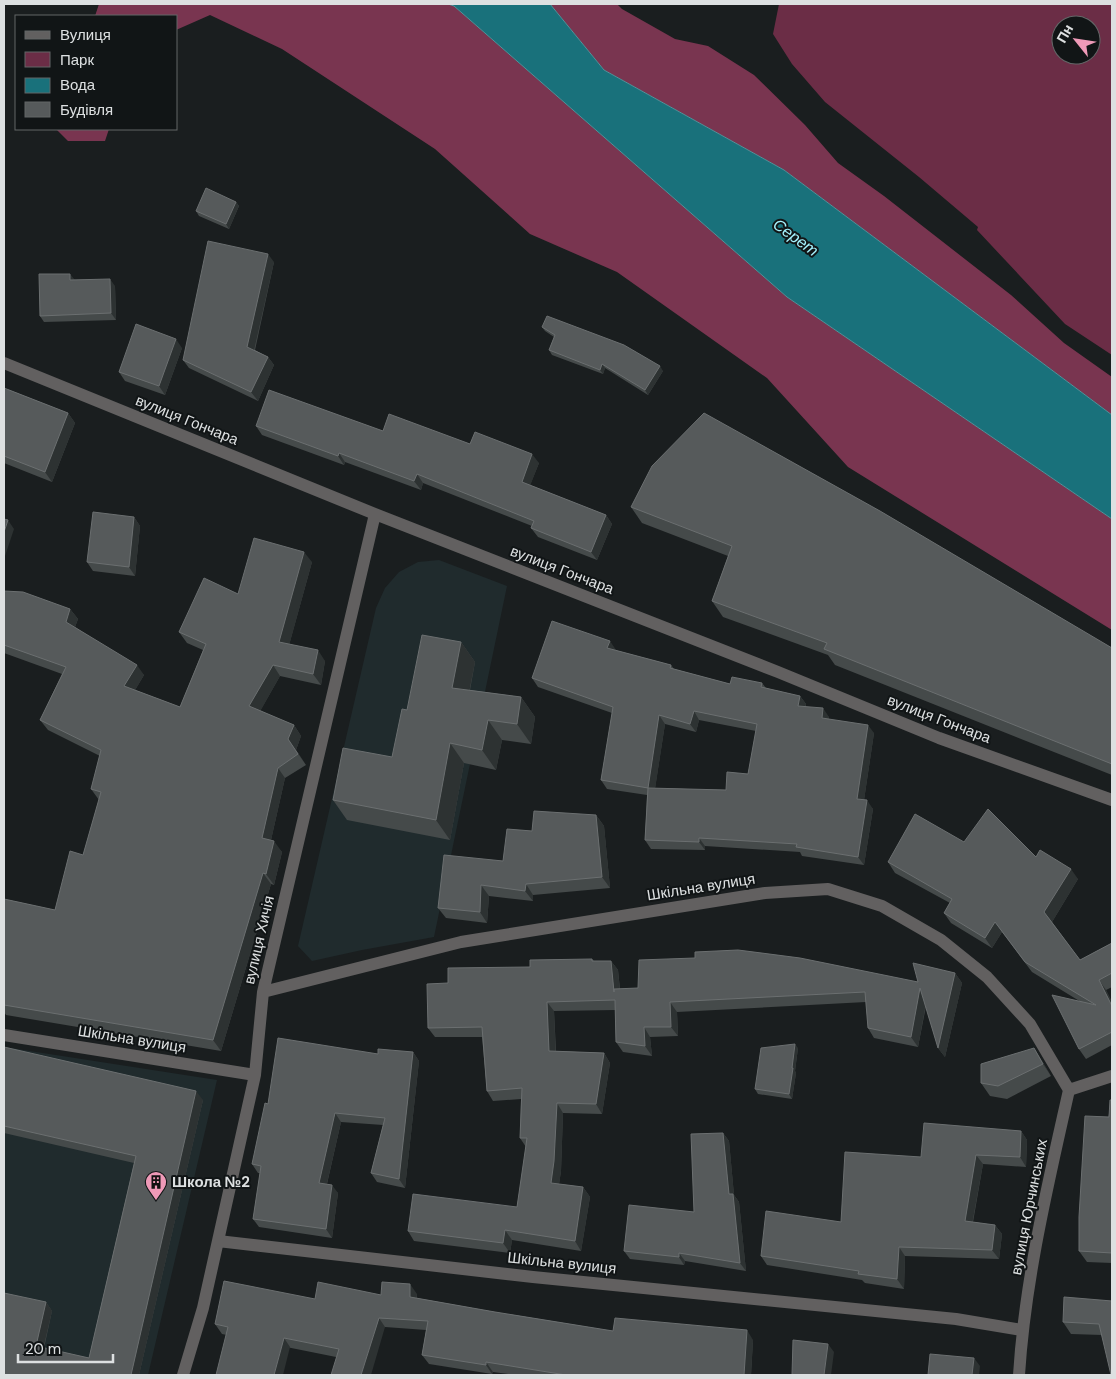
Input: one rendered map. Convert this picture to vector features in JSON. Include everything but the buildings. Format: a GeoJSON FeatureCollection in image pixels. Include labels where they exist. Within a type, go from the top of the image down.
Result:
{"type":"FeatureCollection","features":[{"type":"Feature","properties":{"kind":"street","name":"вулиця Гончара"},"geometry":{"type":"LineString","coordinates":[[4,362],[375,514],[760,664],[939,738],[1112,800]]}},
{"type":"Feature","properties":{"kind":"street","name":"вулиця Хичія"},"geometry":{"type":"LineString","coordinates":[[183,1375],[203,1308],[255,1075],[263,992],[375,514]]}},
{"type":"Feature","properties":{"kind":"street","name":"Шкільна вулиця"},"geometry":{"type":"LineString","coordinates":[[263,992],[461,942],[765,893],[828,889],[882,906],[942,940],[987,977],[1030,1024],[1069,1090]]}},
{"type":"Feature","properties":{"kind":"street","name":"Шкільна вулиця"},"geometry":{"type":"LineString","coordinates":[[4,1035],[255,1075]]}},
{"type":"Feature","properties":{"kind":"street"},"geometry":{"type":"LineString","coordinates":[[1069,1090],[1112,1076]]}},
{"type":"Feature","properties":{"kind":"street","name":"вулиця Юрчинських"},"geometry":{"type":"LineString","coordinates":[[1019,1375],[1022,1330],[1046,1194],[1069,1090]]}},
{"type":"Feature","properties":{"kind":"street","name":"Шкільна вулиця"},"geometry":{"type":"LineString","coordinates":[[218,1241],[533,1277],[956,1319],[1022,1330]]}},
{"type":"Feature","properties":{"kind":"shaded area"},"geometry":{"type":"Polygon","coordinates":[[[99,4],[448,4],[454,6],[787,297],[1112,519],[1112,630],[848,467],[767,378],[617,272],[530,234],[435,149],[282,49],[210,15],[178,29],[178,15],[95,15],[99,4]]]}},
{"type":"Feature","properties":{"kind":"shaded area"},"geometry":{"type":"Polygon","coordinates":[[[550,4],[617,4],[622,9],[675,39],[708,46],[754,75],[805,125],[838,163],[884,196],[1011,295],[1064,343],[1112,377],[1112,415],[784,170],[604,70],[550,4]]]}},
{"type":"Feature","properties":{"kind":"shaded area"},"geometry":{"type":"Polygon","coordinates":[[[57,130],[109,130],[105,141],[68,141],[57,130]]]}},
{"type":"Feature","properties":{"kind":"shaded area"},"geometry":{"type":"Polygon","coordinates":[[[439,560],[507,586],[434,937],[312,961],[298,946],[376,608],[385,588],[399,572],[418,562],[439,560]]]}},
{"type":"Feature","properties":{"kind":"shaded area"},"geometry":{"type":"Polygon","coordinates":[[[4,1047],[217,1080],[148,1375],[4,1375],[4,1047]]]}},
{"type":"Feature","properties":{"kind":"green space"},"geometry":{"type":"Polygon","coordinates":[[[779,4],[1112,4],[1112,355],[1065,324],[977,230],[978,227],[825,102],[792,64],[773,34],[779,4]]]}},
{"type":"Feature","properties":{"kind":"water","name":"Серет"},"geometry":{"type":"Polygon","coordinates":[[[448,4],[550,4],[604,70],[784,170],[1112,415],[1112,519],[787,297],[454,6],[448,4]]]}},
{"type":"Feature","properties":{"kind":"place","name":"Школа №2"},"geometry":{"type":"Point","coordinates":[156,1201]}}]}
